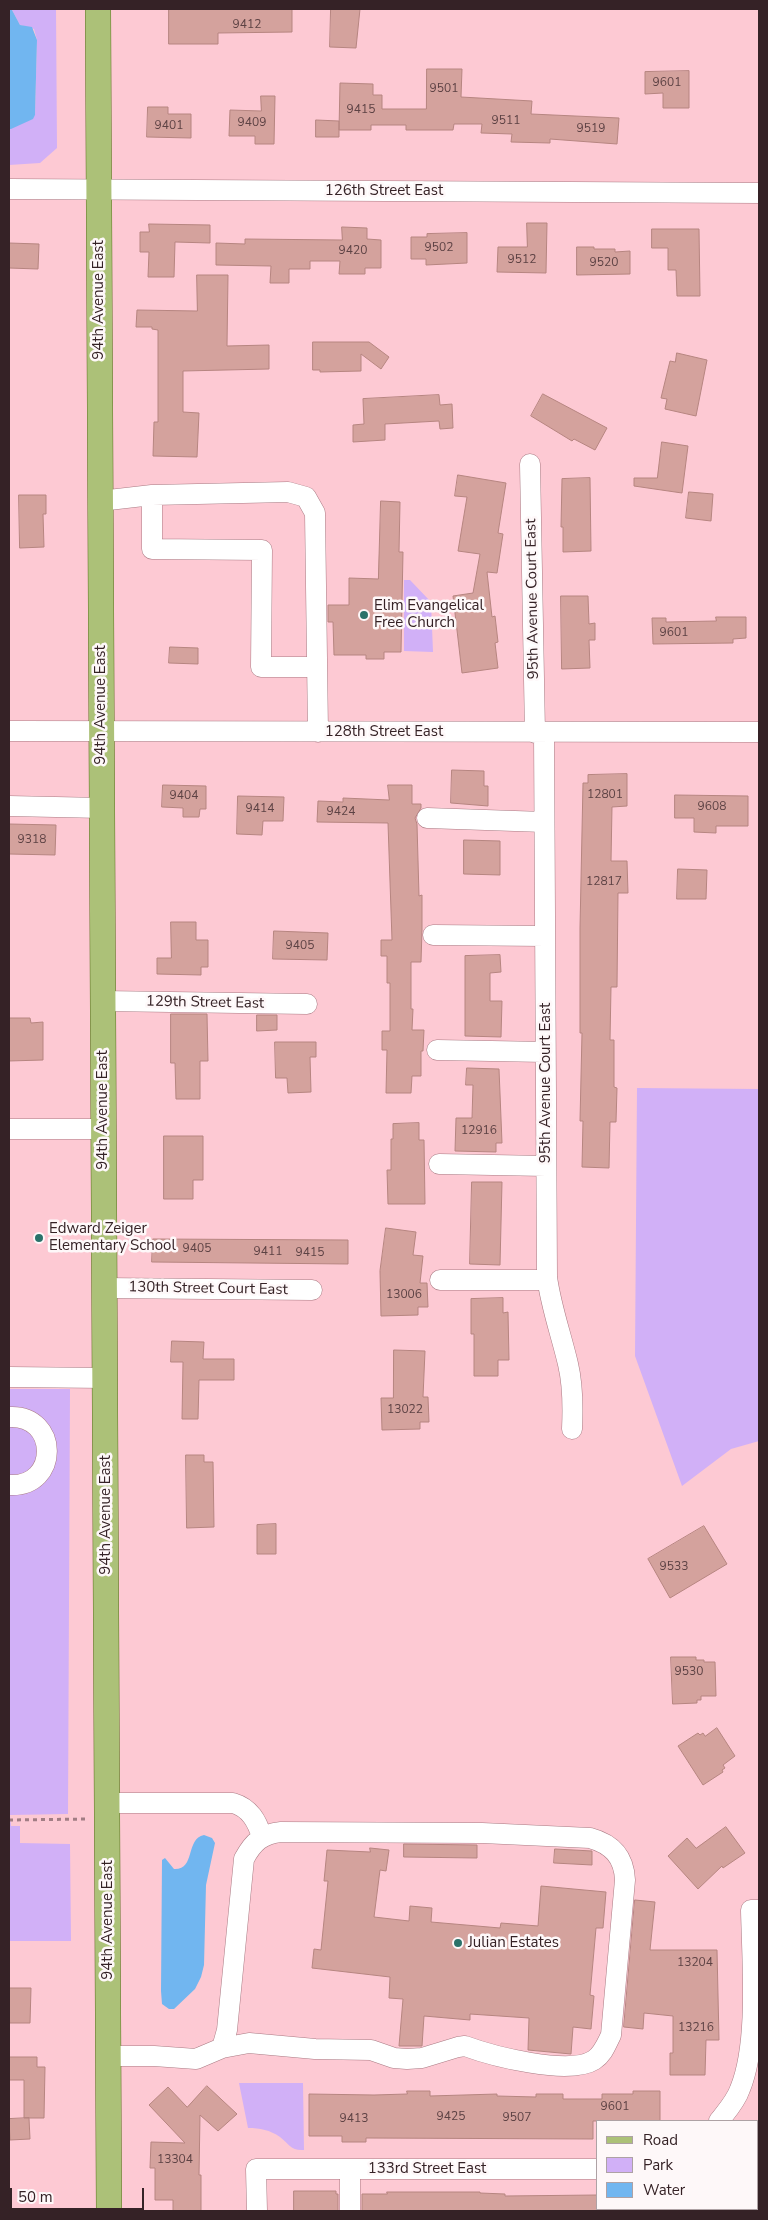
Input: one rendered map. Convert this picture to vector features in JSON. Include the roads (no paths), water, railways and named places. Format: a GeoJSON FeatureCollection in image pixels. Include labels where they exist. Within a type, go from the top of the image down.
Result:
{"type":"FeatureCollection","features":[{"type":"Feature","properties":{"kind":"main road","name":"94th Avenue East"},"geometry":{"type":"LineString","coordinates":[[98,9],[109,2211]]}},
{"type":"Feature","properties":{"kind":"street","name":"126th Street East"},"geometry":{"type":"LineString","coordinates":[[9,189],[759,193]]}},
{"type":"Feature","properties":{"kind":"street","name":"95th Avenue Court East"},"geometry":{"type":"LineString","coordinates":[[530,464],[544,822],[547,1280],[551,1305],[568,1365],[572,1391],[572,1430]]}},
{"type":"Feature","properties":{"kind":"street"},"geometry":{"type":"LineString","coordinates":[[100,501],[152,495],[288,492],[306,497],[315,513],[318,732]]}},
{"type":"Feature","properties":{"kind":"street"},"geometry":{"type":"LineString","coordinates":[[152,495],[152,549],[262,550],[261,667],[317,667]]}},
{"type":"Feature","properties":{"kind":"street","name":"128th Street East"},"geometry":{"type":"LineString","coordinates":[[9,731],[759,732]]}},
{"type":"Feature","properties":{"kind":"street"},"geometry":{"type":"LineString","coordinates":[[9,806],[102,808]]}},
{"type":"Feature","properties":{"kind":"street"},"geometry":{"type":"LineString","coordinates":[[427,818],[544,822]]}},
{"type":"Feature","properties":{"kind":"street"},"geometry":{"type":"LineString","coordinates":[[433,935],[545,936]]}},
{"type":"Feature","properties":{"kind":"street","name":"129th Street East"},"geometry":{"type":"LineString","coordinates":[[103,1002],[307,1004]]}},
{"type":"Feature","properties":{"kind":"street"},"geometry":{"type":"LineString","coordinates":[[437,1050],[546,1052]]}},
{"type":"Feature","properties":{"kind":"street"},"geometry":{"type":"LineString","coordinates":[[9,1129],[104,1129]]}},
{"type":"Feature","properties":{"kind":"street"},"geometry":{"type":"LineString","coordinates":[[439,1164],[546,1166]]}},
{"type":"Feature","properties":{"kind":"street"},"geometry":{"type":"LineString","coordinates":[[440,1280],[547,1280]]}},
{"type":"Feature","properties":{"kind":"street","name":"130th Street Court East"},"geometry":{"type":"LineString","coordinates":[[104,1288],[312,1290]]}},
{"type":"Feature","properties":{"kind":"street"},"geometry":{"type":"LineString","coordinates":[[9,1377],[105,1378]]}},
{"type":"Feature","properties":{"kind":"street"},"geometry":{"type":"LineString","coordinates":[[9,1418],[21,1418],[38,1427],[47,1444],[48,1454],[41,1472],[34,1479],[26,1484],[9,1485]]}},
{"type":"Feature","properties":{"kind":"street"},"geometry":{"type":"LineString","coordinates":[[107,1811],[233,1803],[240,1805],[253,1816],[262,1837]]}},
{"type":"Feature","properties":{"kind":"street"},"geometry":{"type":"LineString","coordinates":[[108,2056],[154,2056],[196,2059],[222,2048],[249,2043],[315,2049],[365,2049],[394,2058],[407,2059],[422,2058],[465,2046],[526,2062],[585,2064],[600,2056],[610,2035],[624,1871],[615,1851],[602,1841],[590,1838],[552,1835],[281,1832],[262,1837],[248,1851],[244,1859],[227,2030],[222,2048]]}},
{"type":"Feature","properties":{"kind":"street"},"geometry":{"type":"LineString","coordinates":[[720,2120],[740,2090],[750,2050],[755,1910]]}},
{"type":"Feature","properties":{"kind":"street","name":"133rd Street East"},"geometry":{"type":"LineString","coordinates":[[257,2211],[256,2169],[596,2169]]}},
{"type":"Feature","properties":{"kind":"street"},"geometry":{"type":"LineString","coordinates":[[350,2169],[350,2211]]}},
{"type":"Feature","properties":{"kind":"water"},"geometry":{"type":"Polygon","coordinates":[[[9,9],[12,10],[20,25],[32,27],[37,40],[35,115],[33,119],[11,129],[9,129],[9,9]]]}},
{"type":"Feature","properties":{"kind":"water"},"geometry":{"type":"Polygon","coordinates":[[[204,1835],[212,1838],[215,1843],[206,1885],[204,1965],[195,1989],[174,2009],[169,2009],[162,2004],[161,1991],[162,1860],[165,1858],[174,1869],[181,1868],[188,1860],[194,1842],[204,1835]]]}},
{"type":"Feature","properties":{"kind":"place","name":"Elim Evangelical Free Church"},"geometry":{"type":"Point","coordinates":[364,615]}},
{"type":"Feature","properties":{"kind":"place","name":"Edward Zeiger Elementary School"},"geometry":{"type":"Point","coordinates":[39,1238]}},
{"type":"Feature","properties":{"kind":"place","name":"Julian Estates"},"geometry":{"type":"Point","coordinates":[458,1943]}}]}
